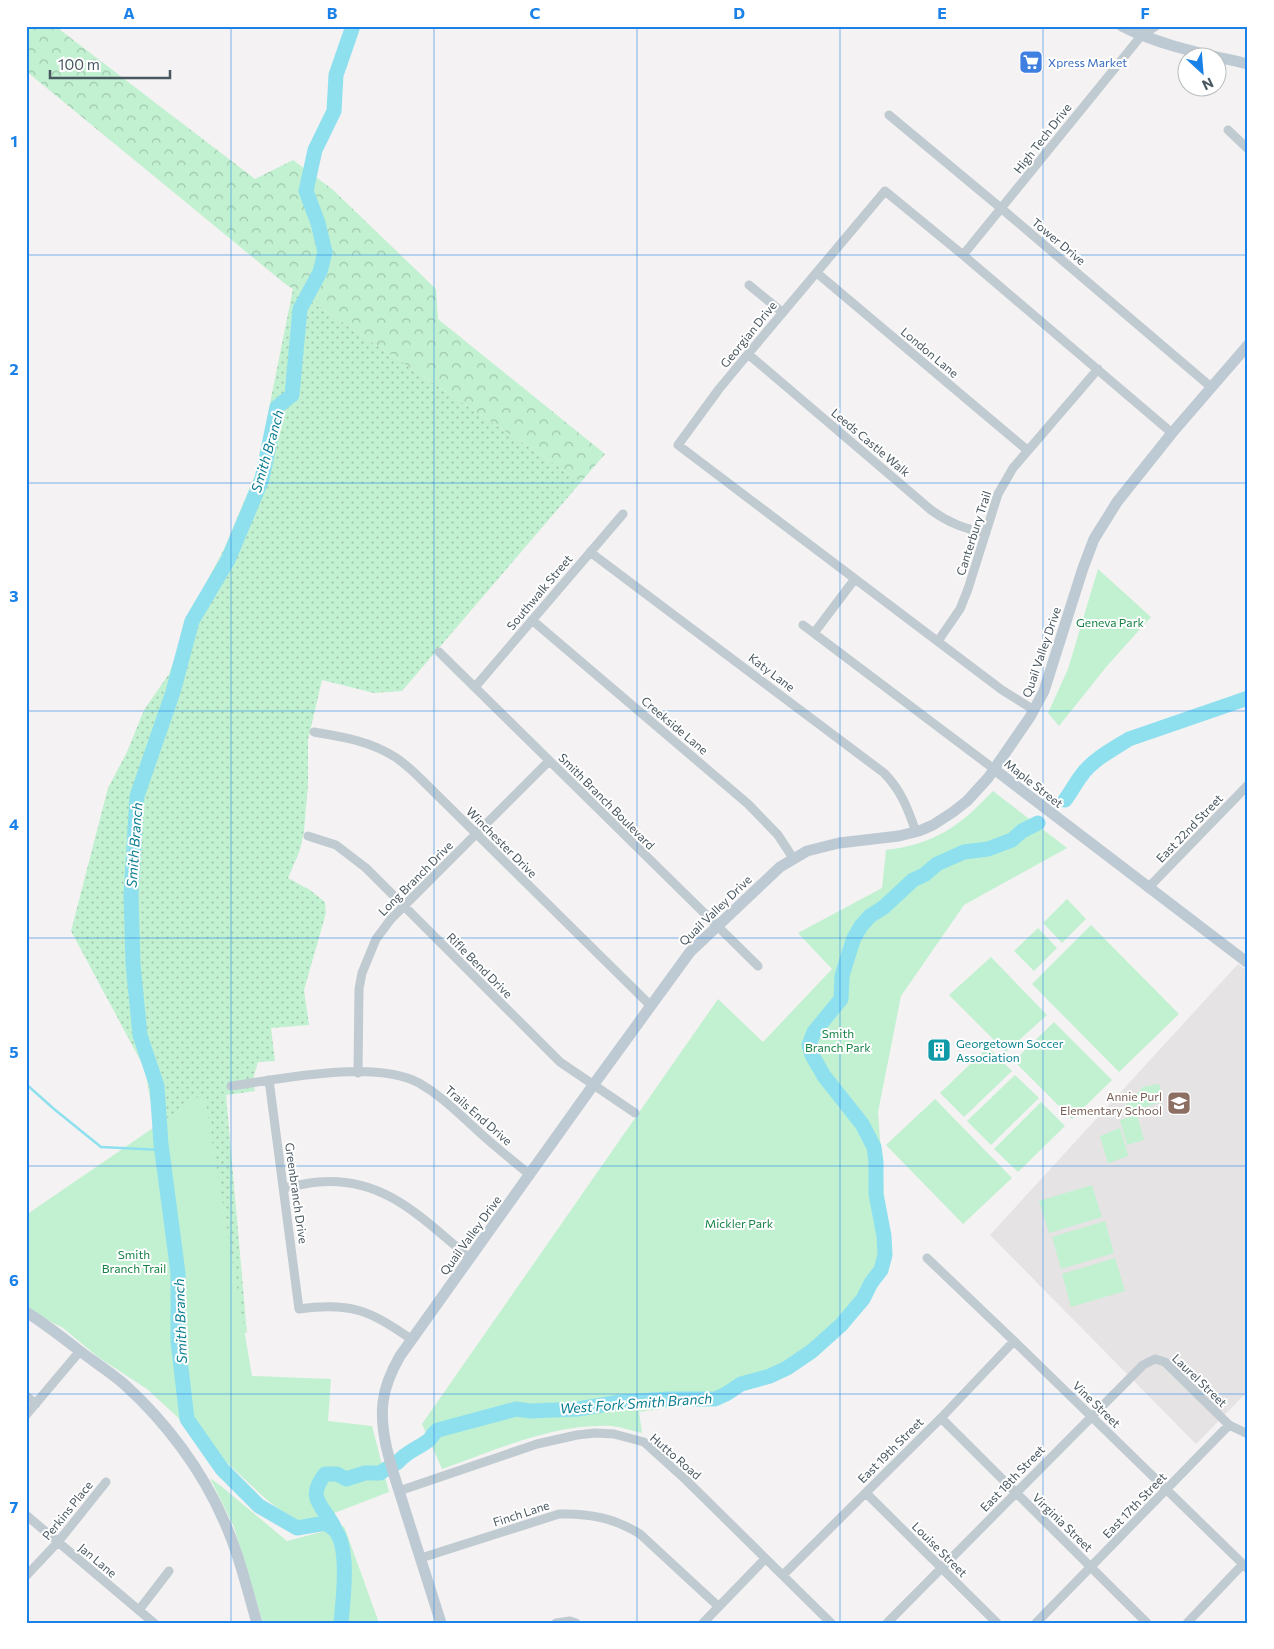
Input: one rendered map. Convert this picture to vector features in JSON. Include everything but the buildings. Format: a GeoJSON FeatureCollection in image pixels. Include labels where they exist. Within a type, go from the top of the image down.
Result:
{"type":"FeatureCollection","features":[{"type":"Feature","properties":{"kind":"street"},"geometry":{"type":"LineString","coordinates":[[1122,26],[1143,31],[1180,48],[1248,64]]}},
{"type":"Feature","properties":{"kind":"street","name":"High Tech Drive"},"geometry":{"type":"LineString","coordinates":[[963,256],[1143,31],[1156,26]]}},
{"type":"Feature","properties":{"kind":"street","name":"Tower Drive"},"geometry":{"type":"LineString","coordinates":[[889,115],[1211,387]]}},
{"type":"Feature","properties":{"kind":"street"},"geometry":{"type":"LineString","coordinates":[[1228,130],[1248,149]]}},
{"type":"Feature","properties":{"kind":"street","name":"Georgian Drive"},"geometry":{"type":"LineString","coordinates":[[1034,710],[1002,690],[854,580],[678,445],[719,390],[782,312],[885,191],[1172,433]]}},
{"type":"Feature","properties":{"kind":"street","name":"London Lane"},"geometry":{"type":"LineString","coordinates":[[817,273],[1027,450]]}},
{"type":"Feature","properties":{"kind":"street"},"geometry":{"type":"LineString","coordinates":[[749,285],[782,312]]}},
{"type":"Feature","properties":{"kind":"street","name":"Quail Valley Drive"},"geometry":{"type":"LineString","coordinates":[[441,1623],[399,1490],[384,1434],[383,1400],[391,1371],[411,1339],[690,952],[716,926],[780,867],[807,850],[839,843],[894,837],[916,832],[932,825],[967,801],[994,769],[1034,710],[1044,691],[1094,539],[1117,502],[1172,433],[1248,345]]}},
{"type":"Feature","properties":{"kind":"street","name":"Leeds Castle Walk"},"geometry":{"type":"LineString","coordinates":[[748,354],[931,510],[946,521],[964,529],[986,533]]}},
{"type":"Feature","properties":{"kind":"street","name":"Canterbury Trail"},"geometry":{"type":"LineString","coordinates":[[938,642],[960,609],[998,494],[1013,468],[1098,369]]}},
{"type":"Feature","properties":{"kind":"street","name":"Southwalk Street"},"geometry":{"type":"LineString","coordinates":[[475,687],[623,514]]}},
{"type":"Feature","properties":{"kind":"street","name":"Katy Lane"},"geometry":{"type":"LineString","coordinates":[[590,552],[884,773],[903,797],[916,832]]}},
{"type":"Feature","properties":{"kind":"street"},"geometry":{"type":"LineString","coordinates":[[814,633],[854,580]]}},
{"type":"Feature","properties":{"kind":"street","name":"Creekside Lane"},"geometry":{"type":"LineString","coordinates":[[532,620],[748,804],[778,834],[793,858]]}},
{"type":"Feature","properties":{"kind":"street","name":"Maple Street"},"geometry":{"type":"LineString","coordinates":[[803,625],[1248,964]]}},
{"type":"Feature","properties":{"kind":"street","name":"Smith Branch Boulevard"},"geometry":{"type":"LineString","coordinates":[[439,652],[758,966]]}},
{"type":"Feature","properties":{"kind":"street","name":"Winchester Drive"},"geometry":{"type":"LineString","coordinates":[[314,732],[348,737],[396,758],[425,783],[651,1006]]}},
{"type":"Feature","properties":{"kind":"street","name":"Long Branch Drive"},"geometry":{"type":"LineString","coordinates":[[358,1073],[359,989],[362,973],[383,927],[549,761]]}},
{"type":"Feature","properties":{"kind":"street","name":"East 22nd Street"},"geometry":{"type":"LineString","coordinates":[[1148,888],[1248,785]]}},
{"type":"Feature","properties":{"kind":"street","name":"Rifle Bend Drive"},"geometry":{"type":"LineString","coordinates":[[308,836],[336,845],[366,868],[560,1062],[635,1113]]}},
{"type":"Feature","properties":{"kind":"street","name":"Trails End Drive"},"geometry":{"type":"LineString","coordinates":[[231,1086],[315,1074],[358,1073],[383,1074],[417,1082],[455,1108],[476,1129],[530,1175]]}},
{"type":"Feature","properties":{"kind":"street","name":"Greenbranch Drive"},"geometry":{"type":"LineString","coordinates":[[269,1080],[299,1309],[337,1306],[354,1309],[387,1322],[411,1339]]}},
{"type":"Feature","properties":{"kind":"street"},"geometry":{"type":"LineString","coordinates":[[284,1188],[318,1182],[336,1182],[362,1185],[375,1189],[403,1204],[470,1258]]}},
{"type":"Feature","properties":{"kind":"street","name":"Vine Street"},"geometry":{"type":"LineString","coordinates":[[927,1258],[1245,1567]]}},
{"type":"Feature","properties":{"kind":"street"},"geometry":{"type":"LineString","coordinates":[[26,1312],[54,1330],[123,1384],[144,1404],[180,1446],[196,1470],[225,1522],[238,1557],[257,1623]]}},
{"type":"Feature","properties":{"kind":"street","name":"East 19th Street"},"geometry":{"type":"LineString","coordinates":[[783,1575],[1014,1341]]}},
{"type":"Feature","properties":{"kind":"street"},"geometry":{"type":"LineString","coordinates":[[26,1415],[80,1351]]}},
{"type":"Feature","properties":{"kind":"street","name":"East 18th Street"},"geometry":{"type":"LineString","coordinates":[[887,1623],[1142,1365],[1155,1359],[1159,1360]]}},
{"type":"Feature","properties":{"kind":"street","name":"Laurel Street"},"geometry":{"type":"LineString","coordinates":[[1159,1360],[1165,1362],[1229,1425],[1248,1434]]}},
{"type":"Feature","properties":{"kind":"street"},"geometry":{"type":"LineString","coordinates":[[26,1396],[36,1404]]}},
{"type":"Feature","properties":{"kind":"street","name":"Virginia Street"},"geometry":{"type":"LineString","coordinates":[[940,1418],[1147,1623]]}},
{"type":"Feature","properties":{"kind":"street","name":"East 17th Street"},"geometry":{"type":"LineString","coordinates":[[1036,1623],[1229,1425]]}},
{"type":"Feature","properties":{"kind":"street","name":"Hutto Road"},"geometry":{"type":"LineString","coordinates":[[399,1490],[537,1444],[577,1435],[595,1433],[614,1434],[644,1442],[686,1480],[831,1623]]}},
{"type":"Feature","properties":{"kind":"street","name":"Perkins Place"},"geometry":{"type":"LineString","coordinates":[[26,1576],[58,1542],[106,1482]]}},
{"type":"Feature","properties":{"kind":"street","name":"Louise Street"},"geometry":{"type":"LineString","coordinates":[[866,1493],[997,1623]]}},
{"type":"Feature","properties":{"kind":"street","name":"Finch Lane"},"geometry":{"type":"LineString","coordinates":[[421,1558],[559,1514],[593,1515],[625,1525],[640,1534],[719,1607]]}},
{"type":"Feature","properties":{"kind":"street","name":"Jan Lane"},"geometry":{"type":"LineString","coordinates":[[26,1515],[154,1623]]}},
{"type":"Feature","properties":{"kind":"street"},"geometry":{"type":"LineString","coordinates":[[704,1623],[765,1559]]}},
{"type":"Feature","properties":{"kind":"street"},"geometry":{"type":"LineString","coordinates":[[1187,1623],[1245,1567]]}},
{"type":"Feature","properties":{"kind":"street"},"geometry":{"type":"LineString","coordinates":[[139,1610],[169,1571]]}},
{"type":"Feature","properties":{"kind":"street"},"geometry":{"type":"LineString","coordinates":[[556,1623],[576,1623]]}},
{"type":"Feature","properties":{"kind":"shaded area","name":"Annie Purl Elementary School"},"geometry":{"type":"Polygon","coordinates":[[[1238,964],[1248,971],[1248,1391],[1196,1444],[990,1235],[1238,964]]]}},
{"type":"Feature","properties":{"kind":"green space"},"geometry":{"type":"Polygon","coordinates":[[[26,26],[55,26],[255,179],[293,160],[332,189],[436,289],[438,319],[605,454],[581,482],[284,283],[26,71],[26,26]]]}},
{"type":"Feature","properties":{"kind":"green space"},"geometry":{"type":"Polygon","coordinates":[[[293,289],[581,482],[402,691],[374,693],[322,680],[308,740],[308,784],[304,831],[300,850],[288,878],[310,890],[325,902],[326,913],[304,990],[309,1025],[271,1028],[275,1061],[258,1062],[253,1079],[255,1091],[226,1095],[247,1333],[188,1318],[145,1069],[71,931],[108,788],[127,752],[144,710],[169,674],[193,608],[224,549],[256,473],[293,289]]]}},
{"type":"Feature","properties":{"kind":"green space","name":"Geneva Park"},"geometry":{"type":"Polygon","coordinates":[[[1098,569],[1151,617],[1107,666],[1059,726],[1048,713],[1068,669],[1098,569]]]}},
{"type":"Feature","properties":{"kind":"green space","name":"Mickler Park"},"geometry":{"type":"Polygon","coordinates":[[[993,791],[1067,848],[964,905],[901,996],[878,1112],[888,1252],[870,1294],[842,1328],[796,1367],[722,1400],[639,1412],[642,1433],[612,1426],[590,1426],[569,1429],[526,1439],[442,1469],[422,1424],[718,999],[763,1042],[832,969],[798,933],[882,888],[886,850],[919,843],[946,831],[969,814],[993,791]]]}},
{"type":"Feature","properties":{"kind":"green space"},"geometry":{"type":"Polygon","coordinates":[[[1067,899],[1086,919],[1062,943],[1043,923],[1067,899]]]}},
{"type":"Feature","properties":{"kind":"green space"},"geometry":{"type":"Polygon","coordinates":[[[1091,925],[1179,1014],[1119,1072],[1032,984],[1091,925]]]}},
{"type":"Feature","properties":{"kind":"green space"},"geometry":{"type":"Polygon","coordinates":[[[1038,928],[1057,948],[1034,971],[1014,951],[1038,928]]]}},
{"type":"Feature","properties":{"kind":"green space"},"geometry":{"type":"Polygon","coordinates":[[[991,957],[1047,1015],[1006,1052],[949,995],[991,957]]]}},
{"type":"Feature","properties":{"kind":"green space"},"geometry":{"type":"Polygon","coordinates":[[[1054,1022],[1112,1080],[1072,1119],[1014,1061],[1054,1022]]]}},
{"type":"Feature","properties":{"kind":"green space"},"geometry":{"type":"Polygon","coordinates":[[[988,1047],[1012,1071],[964,1117],[940,1093],[988,1047]]]}},
{"type":"Feature","properties":{"kind":"green space"},"geometry":{"type":"Polygon","coordinates":[[[1015,1075],[1039,1098],[991,1145],[967,1121],[1015,1075]]]}},
{"type":"Feature","properties":{"kind":"green space"},"geometry":{"type":"Polygon","coordinates":[[[1159,1084],[1162,1102],[1125,1114],[1124,1107],[1143,1087],[1159,1084]]]}},
{"type":"Feature","properties":{"kind":"green space","name":"Smith Branch Trail"},"geometry":{"type":"Polygon","coordinates":[[[204,1093],[252,1376],[331,1379],[328,1421],[372,1426],[389,1492],[303,1525],[290,1518],[266,1499],[147,1389],[98,1357],[63,1328],[26,1309],[26,1215],[204,1093]]]}},
{"type":"Feature","properties":{"kind":"green space"},"geometry":{"type":"Polygon","coordinates":[[[935,1099],[1012,1178],[963,1224],[886,1145],[935,1099]]]}},
{"type":"Feature","properties":{"kind":"green space"},"geometry":{"type":"Polygon","coordinates":[[[1041,1102],[1065,1126],[1018,1172],[994,1149],[1041,1102]]]}},
{"type":"Feature","properties":{"kind":"green space"},"geometry":{"type":"Polygon","coordinates":[[[1137,1115],[1144,1140],[1127,1145],[1120,1120],[1137,1115]]]}},
{"type":"Feature","properties":{"kind":"green space"},"geometry":{"type":"Polygon","coordinates":[[[1120,1128],[1128,1155],[1108,1163],[1100,1136],[1120,1128]]]}},
{"type":"Feature","properties":{"kind":"green space"},"geometry":{"type":"Polygon","coordinates":[[[1092,1185],[1102,1217],[1049,1233],[1039,1201],[1092,1185]]]}},
{"type":"Feature","properties":{"kind":"green space"},"geometry":{"type":"Polygon","coordinates":[[[1105,1221],[1114,1253],[1061,1269],[1052,1237],[1105,1221]]]}},
{"type":"Feature","properties":{"kind":"green space"},"geometry":{"type":"Polygon","coordinates":[[[1115,1258],[1125,1291],[1071,1307],[1062,1274],[1115,1258]]]}},
{"type":"Feature","properties":{"kind":"green space"},"geometry":{"type":"Polygon","coordinates":[[[210,1478],[287,1541],[344,1526],[379,1623],[263,1623],[234,1527],[210,1478]]]}},
{"type":"Feature","properties":{"kind":"waterway","name":"Smith Branch"},"geometry":{"type":"LineString","coordinates":[[341,1623],[344,1561],[340,1538],[335,1530],[326,1523],[297,1528],[259,1506],[222,1469],[187,1419],[178,1342],[178,1273],[161,1144],[157,1086],[140,1035],[133,964],[131,895],[137,796],[173,692],[192,621],[228,560],[262,479],[277,407],[292,395],[300,309],[320,272],[325,252],[318,223],[306,191],[315,150],[334,111],[336,75],[353,26]]}},
{"type":"Feature","properties":{"kind":"waterway","name":"West Fork Smith Branch"},"geometry":{"type":"LineString","coordinates":[[1065,800],[1091,765],[1129,739],[1248,698]]}},
{"type":"Feature","properties":{"kind":"waterway","name":"West Fork Smith Branch"},"geometry":{"type":"LineString","coordinates":[[397,1463],[405,1455],[430,1439],[438,1430],[516,1409],[530,1411],[578,1409],[620,1402],[715,1399],[741,1384],[770,1376],[787,1368],[812,1351],[841,1325],[863,1299],[871,1283],[881,1270],[885,1255],[884,1236],[876,1194],[874,1147],[862,1124],[824,1076],[812,1055],[809,1045],[814,1032],[841,999],[842,976],[854,938],[870,916],[884,907],[913,880],[924,875],[937,864],[964,852],[988,849],[1012,840],[1022,831],[1038,823]]}},
{"type":"Feature","properties":{"kind":"waterway"},"geometry":{"type":"LineString","coordinates":[[26,1084],[101,1147],[162,1150]]}},
{"type":"Feature","properties":{"kind":"waterway","name":"West Fork Smith Branch"},"geometry":{"type":"LineString","coordinates":[[335,1529],[316,1496],[319,1483],[325,1474],[337,1474],[346,1479],[365,1473],[380,1473],[386,1469]]}},
{"type":"Feature","properties":{"kind":"place","name":"Xpress Market"},"geometry":{"type":"Point","coordinates":[1031,62]}},
{"type":"Feature","properties":{"kind":"place","name":"Georgetown Soccer Association"},"geometry":{"type":"Point","coordinates":[939,1050]}},
{"type":"Feature","properties":{"kind":"place","name":"Annie Purl Elementary School"},"geometry":{"type":"Point","coordinates":[1179,1103]}},
{"type":"Feature","properties":{"kind":"park label","name":"Smith Branch Park"},"geometry":{"type":"Point","coordinates":[838,1040]}}]}
